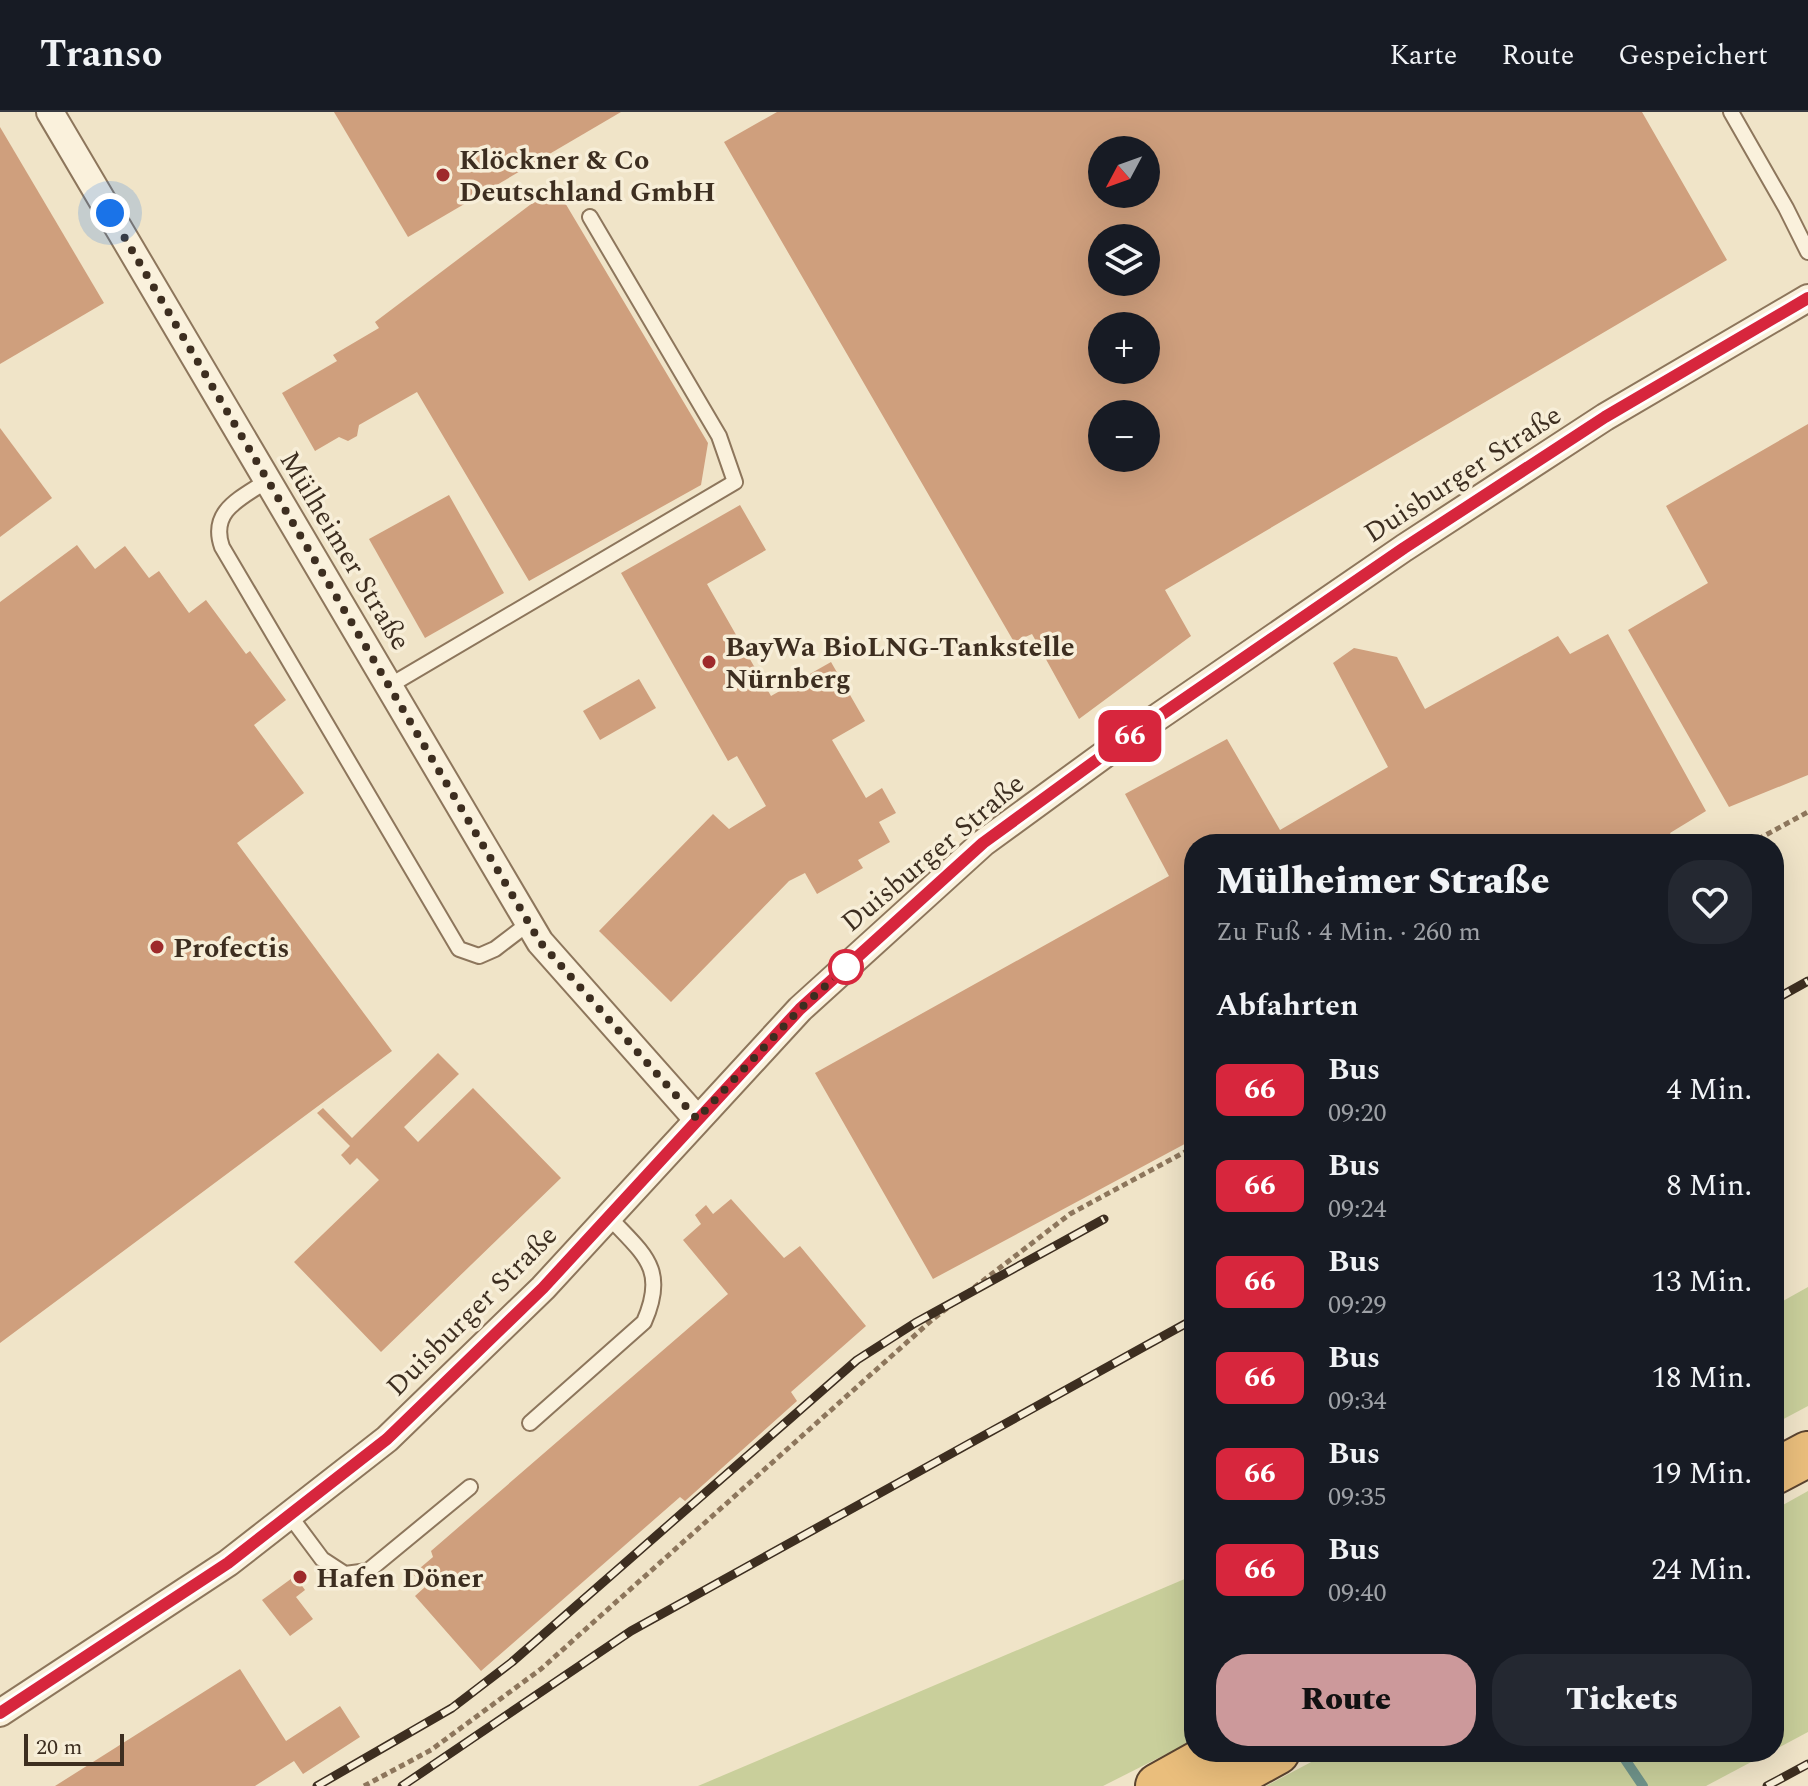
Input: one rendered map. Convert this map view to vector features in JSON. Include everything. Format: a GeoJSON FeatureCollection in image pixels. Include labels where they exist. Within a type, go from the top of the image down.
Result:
{"type":"FeatureCollection","features":[{"type":"Feature","properties":{"kind":"highway"},"geometry":{"type":"LineString","coordinates":[[1784,1467],[1808,1454]]}},
{"type":"Feature","properties":{"kind":"highway"},"geometry":{"type":"LineString","coordinates":[[1158,1786],[1201,1762]]}},
{"type":"Feature","properties":{"kind":"highway"},"geometry":{"type":"LineString","coordinates":[[1215,1786],[1259,1762]]}},
{"type":"Feature","properties":{"kind":"street","name":"Mülheimer Straße"},"geometry":{"type":"LineString","coordinates":[[50,112],[540,942],[697,1119]]}},
{"type":"Feature","properties":{"kind":"street","name":"Duisburger Straße"},"geometry":{"type":"LineString","coordinates":[[0,1713],[216,1572],[387,1439],[543,1288],[800,1009],[995,834],[1133,734],[1404,548],[1605,417],[1808,298]]}},
{"type":"Feature","properties":{"kind":"lane"},"geometry":{"type":"LineString","coordinates":[[1731,112],[1808,252]]}},
{"type":"Feature","properties":{"kind":"lane"},"geometry":{"type":"LineString","coordinates":[[389,686],[735,482],[719,436],[590,217]]}},
{"type":"Feature","properties":{"kind":"lane"},"geometry":{"type":"LineString","coordinates":[[268,480],[224,512],[217,532],[222,547],[459,949],[479,956],[495,949],[529,923]]}},
{"type":"Feature","properties":{"kind":"lane"},"geometry":{"type":"LineString","coordinates":[[530,1423],[644,1322],[654,1300],[655,1277],[640,1250],[608,1216]]}},
{"type":"Feature","properties":{"kind":"lane"},"geometry":{"type":"LineString","coordinates":[[290,1516],[322,1559],[345,1574],[368,1571],[470,1487]]}},
{"type":"Feature","properties":{"kind":"path"},"geometry":{"type":"LineString","coordinates":[[1767,834],[1808,812]]}},
{"type":"Feature","properties":{"kind":"path"},"geometry":{"type":"LineString","coordinates":[[364,1786],[431,1750],[541,1669],[945,1310],[1070,1214],[1184,1152]]}},
{"type":"Feature","properties":{"kind":"green space"},"geometry":{"type":"Polygon","coordinates":[[[1808,1287],[1808,1406],[1784,1419],[1784,1300],[1808,1287]]]}},
{"type":"Feature","properties":{"kind":"green space"},"geometry":{"type":"Polygon","coordinates":[[[1808,1491],[1808,1732],[1784,1745],[1784,1504],[1808,1491]]]}},
{"type":"Feature","properties":{"kind":"green space"},"geometry":{"type":"Polygon","coordinates":[[[1184,1579],[1184,1745],[1103,1786],[698,1786],[1184,1579]]]}},
{"type":"Feature","properties":{"kind":"green space"},"geometry":{"type":"Polygon","coordinates":[[[1311,1762],[1751,1762],[1706,1786],[1266,1786],[1311,1762]]]}},
{"type":"Feature","properties":{"kind":"building","name":"Klöckner & Co Deutschland GmbH"},"geometry":{"type":"Polygon","coordinates":[[[334,112],[621,112],[408,237],[334,112]]]}},
{"type":"Feature","properties":{"kind":"building"},"geometry":{"type":"Polygon","coordinates":[[[777,112],[1642,112],[1727,260],[1165,590],[1191,636],[1079,719],[1032,634],[1014,642],[724,142],[777,112]]]}},
{"type":"Feature","properties":{"kind":"building"},"geometry":{"type":"Polygon","coordinates":[[[0,127],[104,303],[0,364],[0,127]]]}},
{"type":"Feature","properties":{"kind":"building"},"geometry":{"type":"Polygon","coordinates":[[[555,186],[708,443],[701,485],[529,581],[417,392],[359,425],[357,436],[348,441],[339,437],[315,451],[282,393],[337,361],[333,355],[379,328],[375,322],[555,186]]]}},
{"type":"Feature","properties":{"kind":"building"},"geometry":{"type":"Polygon","coordinates":[[[1808,424],[1808,775],[1729,807],[1628,630],[1708,583],[1666,506],[1808,424]]]}},
{"type":"Feature","properties":{"kind":"building"},"geometry":{"type":"Polygon","coordinates":[[[0,428],[52,498],[0,537],[0,428]]]}},
{"type":"Feature","properties":{"kind":"building"},"geometry":{"type":"Polygon","coordinates":[[[449,495],[504,593],[425,638],[369,539],[449,495]]]}},
{"type":"Feature","properties":{"kind":"building"},"geometry":{"type":"Polygon","coordinates":[[[740,505],[766,550],[707,584],[771,696],[831,662],[865,721],[832,740],[866,798],[882,788],[896,813],[879,822],[890,842],[858,860],[863,868],[817,894],[805,873],[789,881],[671,1002],[599,931],[713,814],[729,829],[766,806],[737,756],[728,761],[621,573],[740,505]]]}},
{"type":"Feature","properties":{"kind":"building","name":"Profectis"},"geometry":{"type":"Polygon","coordinates":[[[77,545],[95,569],[125,546],[149,578],[159,571],[189,613],[206,600],[246,654],[250,651],[286,700],[254,725],[304,793],[237,843],[392,1051],[0,1343],[0,602],[77,545]]]}},
{"type":"Feature","properties":{"kind":"building"},"geometry":{"type":"Polygon","coordinates":[[[1608,634],[1706,811],[1670,834],[1184,834],[1184,1144],[933,1279],[815,1073],[1169,876],[1125,794],[1227,739],[1280,830],[1388,767],[1333,663],[1354,648],[1397,657],[1425,709],[1558,636],[1570,654],[1608,634]]]}},
{"type":"Feature","properties":{"kind":"building"},"geometry":{"type":"Polygon","coordinates":[[[639,679],[656,708],[600,740],[583,711],[639,679]]]}},
{"type":"Feature","properties":{"kind":"building"},"geometry":{"type":"Polygon","coordinates":[[[438,1053],[459,1074],[404,1127],[418,1142],[473,1088],[561,1178],[381,1352],[294,1262],[379,1180],[357,1158],[350,1165],[341,1155],[350,1146],[317,1113],[323,1108],[352,1138],[438,1053]]]}},
{"type":"Feature","properties":{"kind":"building"},"geometry":{"type":"Polygon","coordinates":[[[731,1199],[784,1258],[800,1246],[866,1326],[791,1392],[797,1401],[685,1501],[680,1497],[481,1671],[415,1596],[425,1587],[413,1574],[433,1557],[431,1551],[728,1294],[683,1240],[701,1224],[695,1215],[706,1205],[713,1214],[731,1199]]]}},
{"type":"Feature","properties":{"kind":"building"},"geometry":{"type":"Polygon","coordinates":[[[295,1576],[305,1590],[296,1597],[313,1619],[290,1636],[262,1600],[295,1576]]]}},
{"type":"Feature","properties":{"kind":"building"},"geometry":{"type":"Polygon","coordinates":[[[240,1669],[286,1741],[340,1706],[360,1737],[303,1774],[294,1761],[255,1786],[55,1786],[240,1669]]]}},
{"type":"Feature","properties":{"kind":"waterway"},"geometry":{"type":"LineString","coordinates":[[1627,1762],[1643,1786]]}},
{"type":"Feature","properties":{"kind":"railway"},"geometry":{"type":"LineString","coordinates":[[1784,994],[1808,981]]}},
{"type":"Feature","properties":{"kind":"railway"},"geometry":{"type":"LineString","coordinates":[[317,1786],[452,1708],[512,1662],[857,1360],[915,1323],[1104,1219]]}},
{"type":"Feature","properties":{"kind":"railway"},"geometry":{"type":"LineString","coordinates":[[402,1786],[631,1631],[1184,1325]]}},
{"type":"Feature","properties":{"kind":"railway"},"geometry":{"type":"LineString","coordinates":[[1767,1786],[1808,1764]]}},
{"type":"Feature","properties":{"kind":"bus line","name":"66"},"geometry":{"type":"LineString","coordinates":[[0,1713],[76,1666],[228,1563],[387,1439],[543,1288],[800,1009],[983,843],[1120,743],[1404,548],[1605,417],[1808,298]]}},
{"type":"Feature","properties":{"kind":"place","name":"Klöckner & Co Deutschland GmbH"},"geometry":{"type":"Point","coordinates":[443,175]}},
{"type":"Feature","properties":{"kind":"place","name":"BayWa BioLNG-Tankstelle Nürnberg"},"geometry":{"type":"Point","coordinates":[709,662]}},
{"type":"Feature","properties":{"kind":"place","name":"Profectis"},"geometry":{"type":"Point","coordinates":[157,947]}},
{"type":"Feature","properties":{"kind":"place","name":"Hafen Döner"},"geometry":{"type":"Point","coordinates":[300,1577]}},
{"type":"Feature","properties":{"kind":"route"},"geometry":{"type":"LineString","coordinates":[[110,213],[540,942],[697,1119],[800,1009],[846,967]]}}]}
